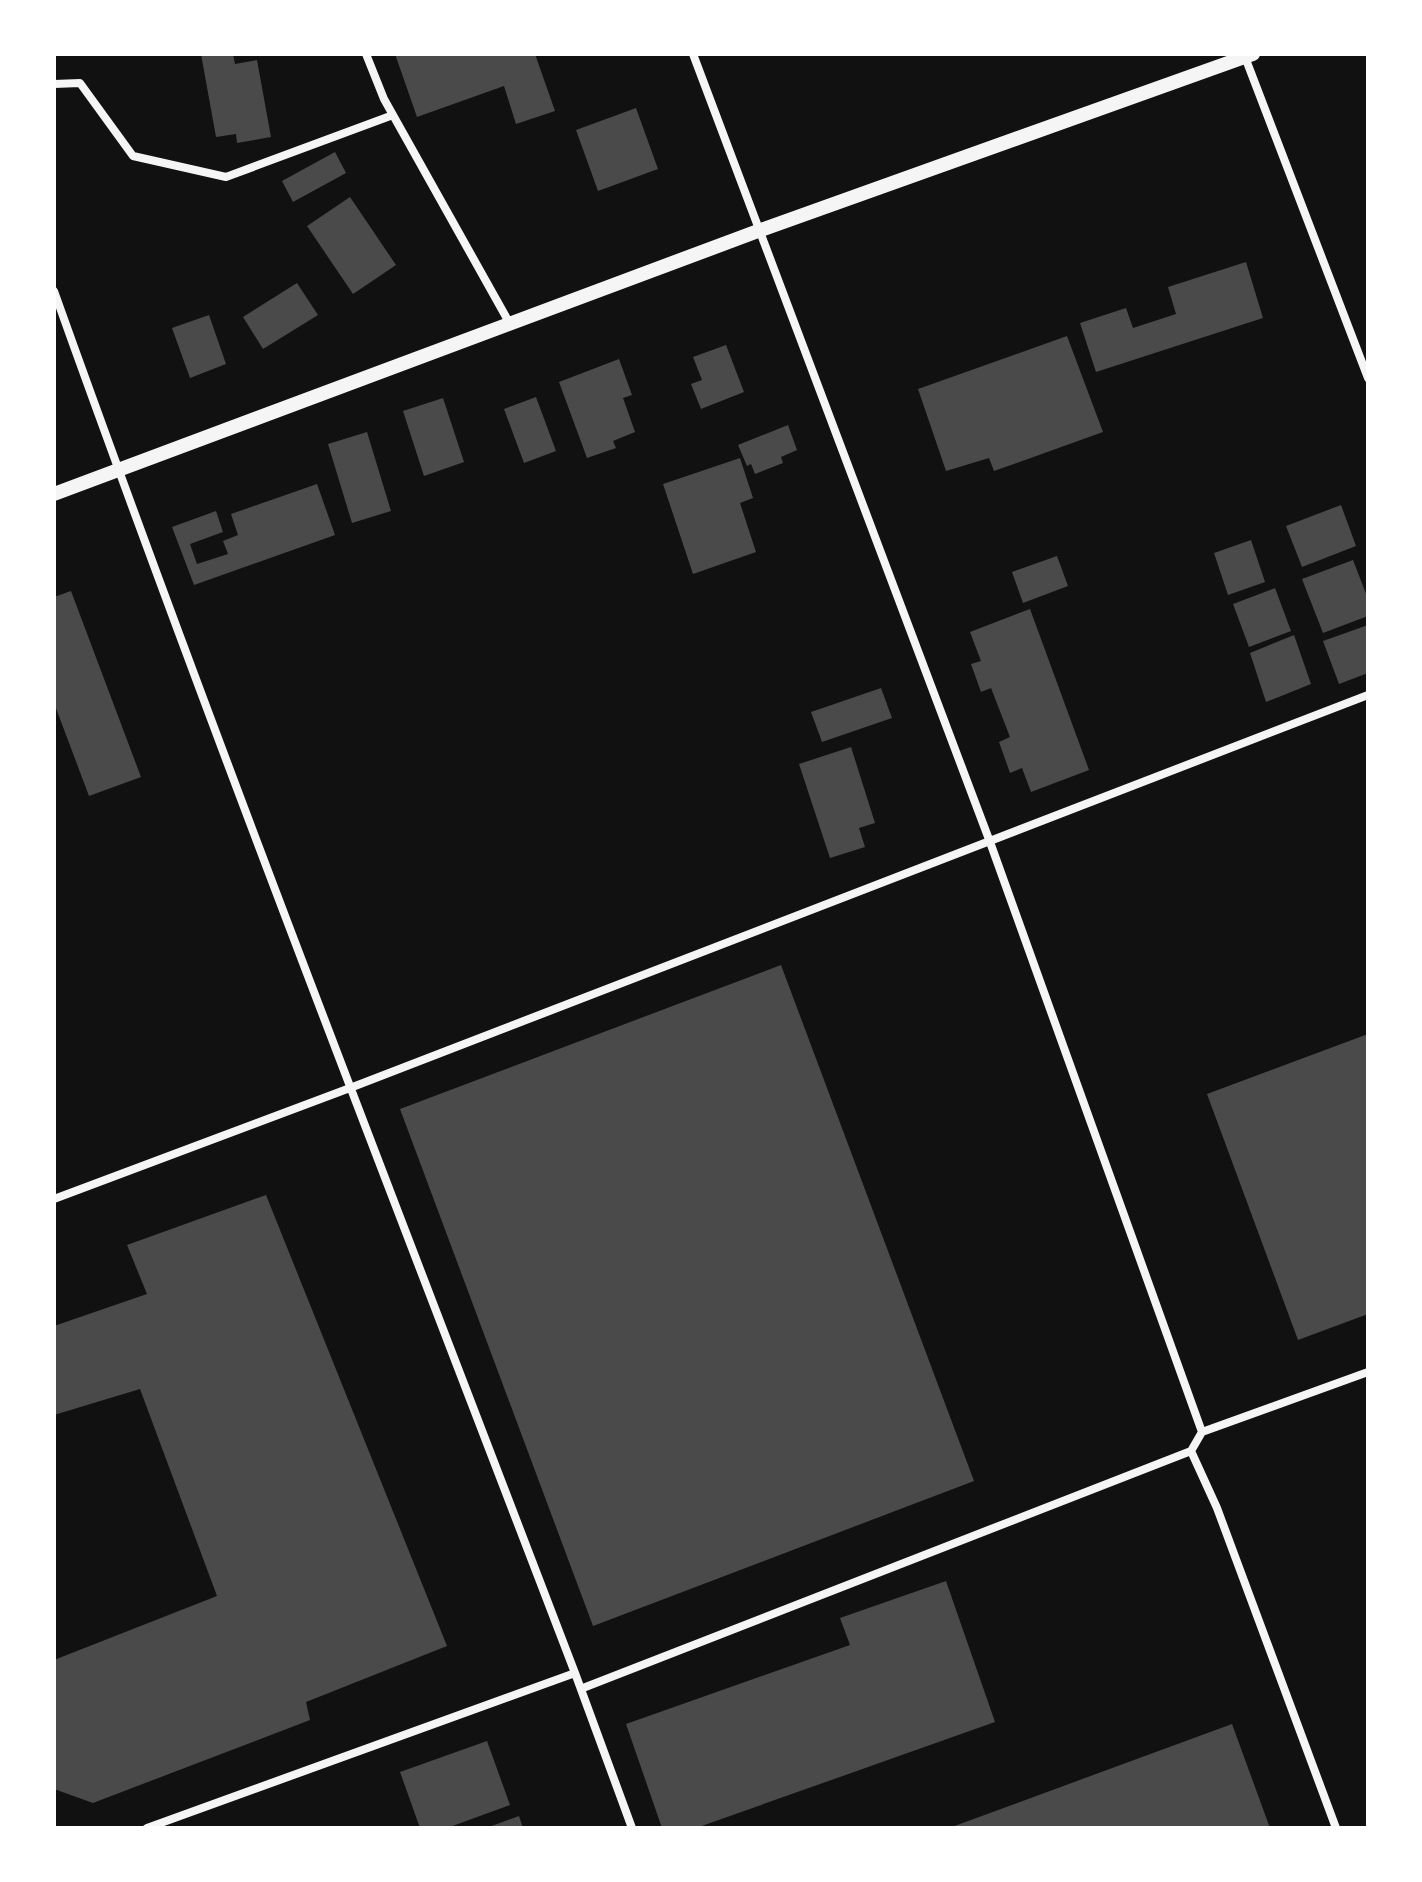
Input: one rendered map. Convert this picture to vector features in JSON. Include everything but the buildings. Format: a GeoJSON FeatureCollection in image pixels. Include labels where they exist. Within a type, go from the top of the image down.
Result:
{"type":"FeatureCollection","features":[{"type":"Feature","properties":{"kind":"street"},"geometry":{"type":"LineString","coordinates":[[366,54],[393,115],[510,324]]}},
{"type":"Feature","properties":{"kind":"street"},"geometry":{"type":"LineString","coordinates":[[693,54],[990,842],[1202,1432]]}},
{"type":"Feature","properties":{"kind":"street"},"geometry":{"type":"LineString","coordinates":[[54,494],[758,231],[1249,56],[1368,378]]}},
{"type":"Feature","properties":{"kind":"street"},"geometry":{"type":"LineString","coordinates":[[54,84],[80,83],[133,156],[226,177],[393,115]]}},
{"type":"Feature","properties":{"kind":"street"},"geometry":{"type":"LineString","coordinates":[[54,291],[118,471],[350,1088],[583,1688],[632,1828]]}},
{"type":"Feature","properties":{"kind":"street"},"geometry":{"type":"LineString","coordinates":[[54,1199],[1368,695]]}},
{"type":"Feature","properties":{"kind":"street"},"geometry":{"type":"LineString","coordinates":[[583,1688],[1191,1451],[1202,1432],[1368,1372]]}},
{"type":"Feature","properties":{"kind":"street"},"geometry":{"type":"LineString","coordinates":[[1191,1451],[1217,1508],[1336,1828]]}},
{"type":"Feature","properties":{"kind":"street"},"geometry":{"type":"LineString","coordinates":[[147,1828],[575,1673]]}}]}
